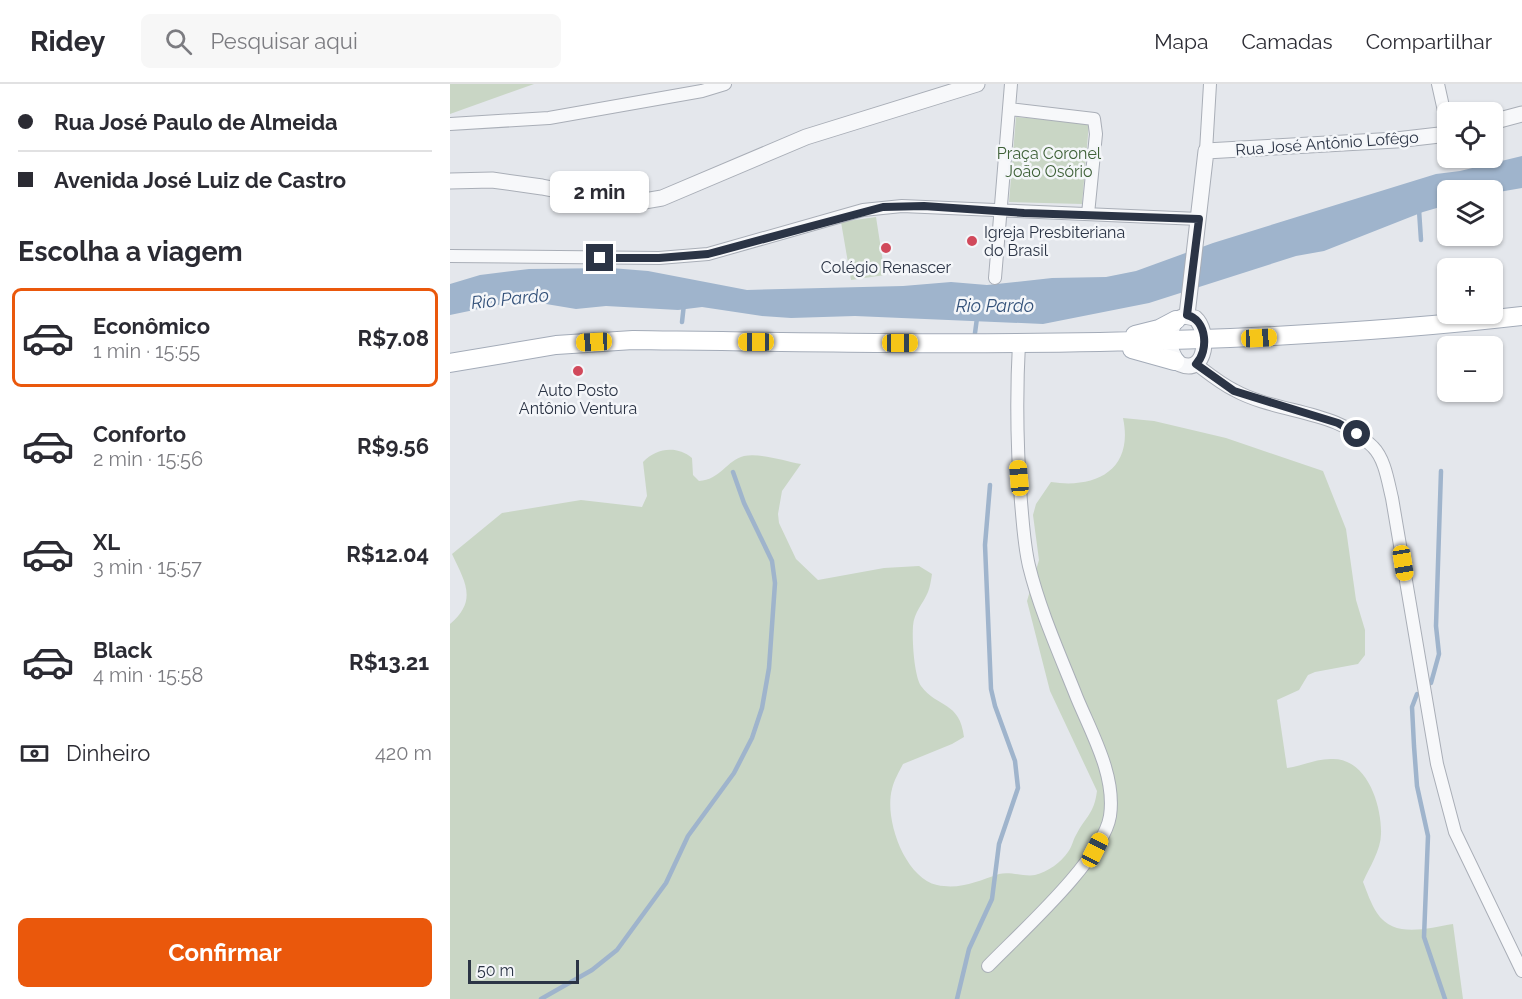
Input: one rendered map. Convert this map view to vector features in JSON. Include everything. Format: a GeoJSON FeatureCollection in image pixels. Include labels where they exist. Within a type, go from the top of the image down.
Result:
{"type":"FeatureCollection","features":[{"type":"Feature","properties":{"kind":"main road"},"geometry":{"type":"LineString","coordinates":[[450,363],[556,345],[633,340],[1019,343],[1186,340],[1417,328],[1522,316]]}},
{"type":"Feature","properties":{"kind":"main road"},"geometry":{"type":"LineString","coordinates":[[1098,342],[1151,332],[1181,318]]}},
{"type":"Feature","properties":{"kind":"main road"},"geometry":{"type":"LineString","coordinates":[[1098,342],[1175,361]]}},
{"type":"Feature","properties":{"kind":"street"},"geometry":{"type":"LineString","coordinates":[[450,124],[559,116],[702,91],[725,84]]}},
{"type":"Feature","properties":{"kind":"street"},"geometry":{"type":"LineString","coordinates":[[450,180],[492,180],[542,187],[627,204],[645,202],[662,198],[806,137],[977,84]]}},
{"type":"Feature","properties":{"kind":"street"},"geometry":{"type":"LineString","coordinates":[[995,278],[1011,84]]}},
{"type":"Feature","properties":{"kind":"street"},"geometry":{"type":"LineString","coordinates":[[1181,318],[1200,321],[1186,340],[1171,351],[1175,361],[1185,367],[1196,364],[1203,355],[1186,340],[1171,327],[1181,318],[1191,297],[1206,151],[1210,84]]}},
{"type":"Feature","properties":{"kind":"street"},"geometry":{"type":"LineString","coordinates":[[1438,84],[1442,102]]}},
{"type":"Feature","properties":{"kind":"street"},"geometry":{"type":"LineString","coordinates":[[1009,109],[1094,119],[1096,134],[1088,214]]}},
{"type":"Feature","properties":{"kind":"street"},"geometry":{"type":"LineString","coordinates":[[1503,119],[1522,114]]}},
{"type":"Feature","properties":{"kind":"street","name":"Rua José Antônio Lofêgo"},"geometry":{"type":"LineString","coordinates":[[1206,151],[1396,140],[1437,135]]}},
{"type":"Feature","properties":{"kind":"street"},"geometry":{"type":"LineString","coordinates":[[450,256],[659,258],[708,254],[883,207],[924,206],[1000,212],[1199,219]]}},
{"type":"Feature","properties":{"kind":"street"},"geometry":{"type":"LineString","coordinates":[[988,966],[1081,869],[1095,850],[1110,817],[1109,791],[1099,752],[1042,611],[1029,564],[1017,457],[1015,401],[1019,343]]}},
{"type":"Feature","properties":{"kind":"street"},"geometry":{"type":"LineString","coordinates":[[1196,364],[1234,391],[1338,423],[1357,434],[1374,448],[1383,464],[1392,498],[1437,764],[1455,832],[1493,915],[1522,971]]}},
{"type":"Feature","properties":{"kind":"green space"},"geometry":{"type":"Polygon","coordinates":[[[450,84],[534,84],[450,114],[450,84]]]}},
{"type":"Feature","properties":{"kind":"green space","name":"Praça Coronel João Osório"},"geometry":{"type":"Polygon","coordinates":[[[1016,117],[1089,123],[1082,204],[1009,202],[1016,117]]]}},
{"type":"Feature","properties":{"kind":"green space"},"geometry":{"type":"Polygon","coordinates":[[[876,217],[885,275],[851,280],[841,222],[876,217]]]}},
{"type":"Feature","properties":{"kind":"green space"},"geometry":{"type":"Polygon","coordinates":[[[1123,418],[1154,421],[1226,438],[1323,471],[1346,529],[1356,600],[1365,630],[1365,655],[1358,664],[1308,675],[1299,690],[1277,700],[1287,768],[1333,759],[1345,761],[1364,776],[1375,798],[1381,823],[1379,846],[1363,882],[1371,902],[1384,921],[1402,929],[1412,930],[1453,924],[1463,999],[450,999],[450,624],[459,615],[466,599],[464,582],[452,554],[502,513],[581,500],[642,507],[647,496],[643,462],[660,451],[680,451],[692,458],[693,475],[699,481],[718,474],[733,461],[744,456],[765,456],[801,464],[782,491],[778,514],[779,523],[796,559],[818,580],[884,568],[919,566],[932,574],[928,592],[914,621],[915,666],[921,686],[958,717],[964,737],[903,764],[897,776],[890,801],[891,815],[899,845],[906,859],[925,880],[945,886],[969,884],[1003,873],[1035,875],[1054,866],[1071,848],[1076,835],[1092,810],[1097,791],[1050,691],[1027,601],[1039,560],[1033,515],[1036,504],[1051,482],[1083,482],[1096,479],[1117,463],[1123,451],[1125,436],[1123,418]]]}},
{"type":"Feature","properties":{"kind":"water","name":"Rio Pardo"},"geometry":{"type":"Polygon","coordinates":[[[1522,156],[1522,188],[1503,191],[1503,180],[1437,180],[1437,208],[1324,251],[1296,256],[1149,303],[1043,324],[855,316],[791,318],[702,307],[678,310],[606,306],[576,309],[522,300],[450,315],[450,284],[480,275],[529,269],[611,268],[648,271],[747,290],[903,286],[951,282],[987,285],[1052,278],[1106,277],[1136,271],[1213,243],[1436,174],[1472,168],[1503,168],[1503,161],[1522,156]]]}},
{"type":"Feature","properties":{"kind":"waterway"},"geometry":{"type":"LineString","coordinates":[[1419,210],[1421,240]]}},
{"type":"Feature","properties":{"kind":"waterway"},"geometry":{"type":"LineString","coordinates":[[682,322],[684,304]]}},
{"type":"Feature","properties":{"kind":"waterway","name":"Rio Pardo"},"geometry":{"type":"LineString","coordinates":[[975,333],[977,318]]}},
{"type":"Feature","properties":{"kind":"waterway"},"geometry":{"type":"LineString","coordinates":[[1431,683],[1439,654],[1436,626],[1441,471]]}},
{"type":"Feature","properties":{"kind":"waterway"},"geometry":{"type":"LineString","coordinates":[[541,999],[592,970],[617,950],[666,883],[688,836],[734,773],[752,738],[762,708],[769,668],[775,583],[772,561],[744,503],[733,472]]}},
{"type":"Feature","properties":{"kind":"waterway"},"geometry":{"type":"LineString","coordinates":[[957,999],[969,949],[992,899],[999,844],[1018,788],[1015,761],[991,689],[985,545],[990,485]]}},
{"type":"Feature","properties":{"kind":"waterway"},"geometry":{"type":"LineString","coordinates":[[1417,694],[1412,707],[1417,786],[1428,836],[1424,937],[1445,999]]}},
{"type":"Feature","properties":{"kind":"place","name":"Igreja Presbiteriana do Brasil"},"geometry":{"type":"Point","coordinates":[972,241]}},
{"type":"Feature","properties":{"kind":"place","name":"Colégio Renascer"},"geometry":{"type":"Point","coordinates":[886,248]}},
{"type":"Feature","properties":{"kind":"place","name":"Auto Posto Antônio Ventura"},"geometry":{"type":"Point","coordinates":[578,371]}},
{"type":"Feature","properties":{"kind":"route"},"geometry":{"type":"LineString","coordinates":[[600,258],[659,258],[708,254],[840,216],[883,207],[924,206],[1024,213],[1199,219],[1187,315],[1200,321],[1202,327],[1203,355],[1196,364],[1234,391],[1338,423],[1357,434]]}}]}
